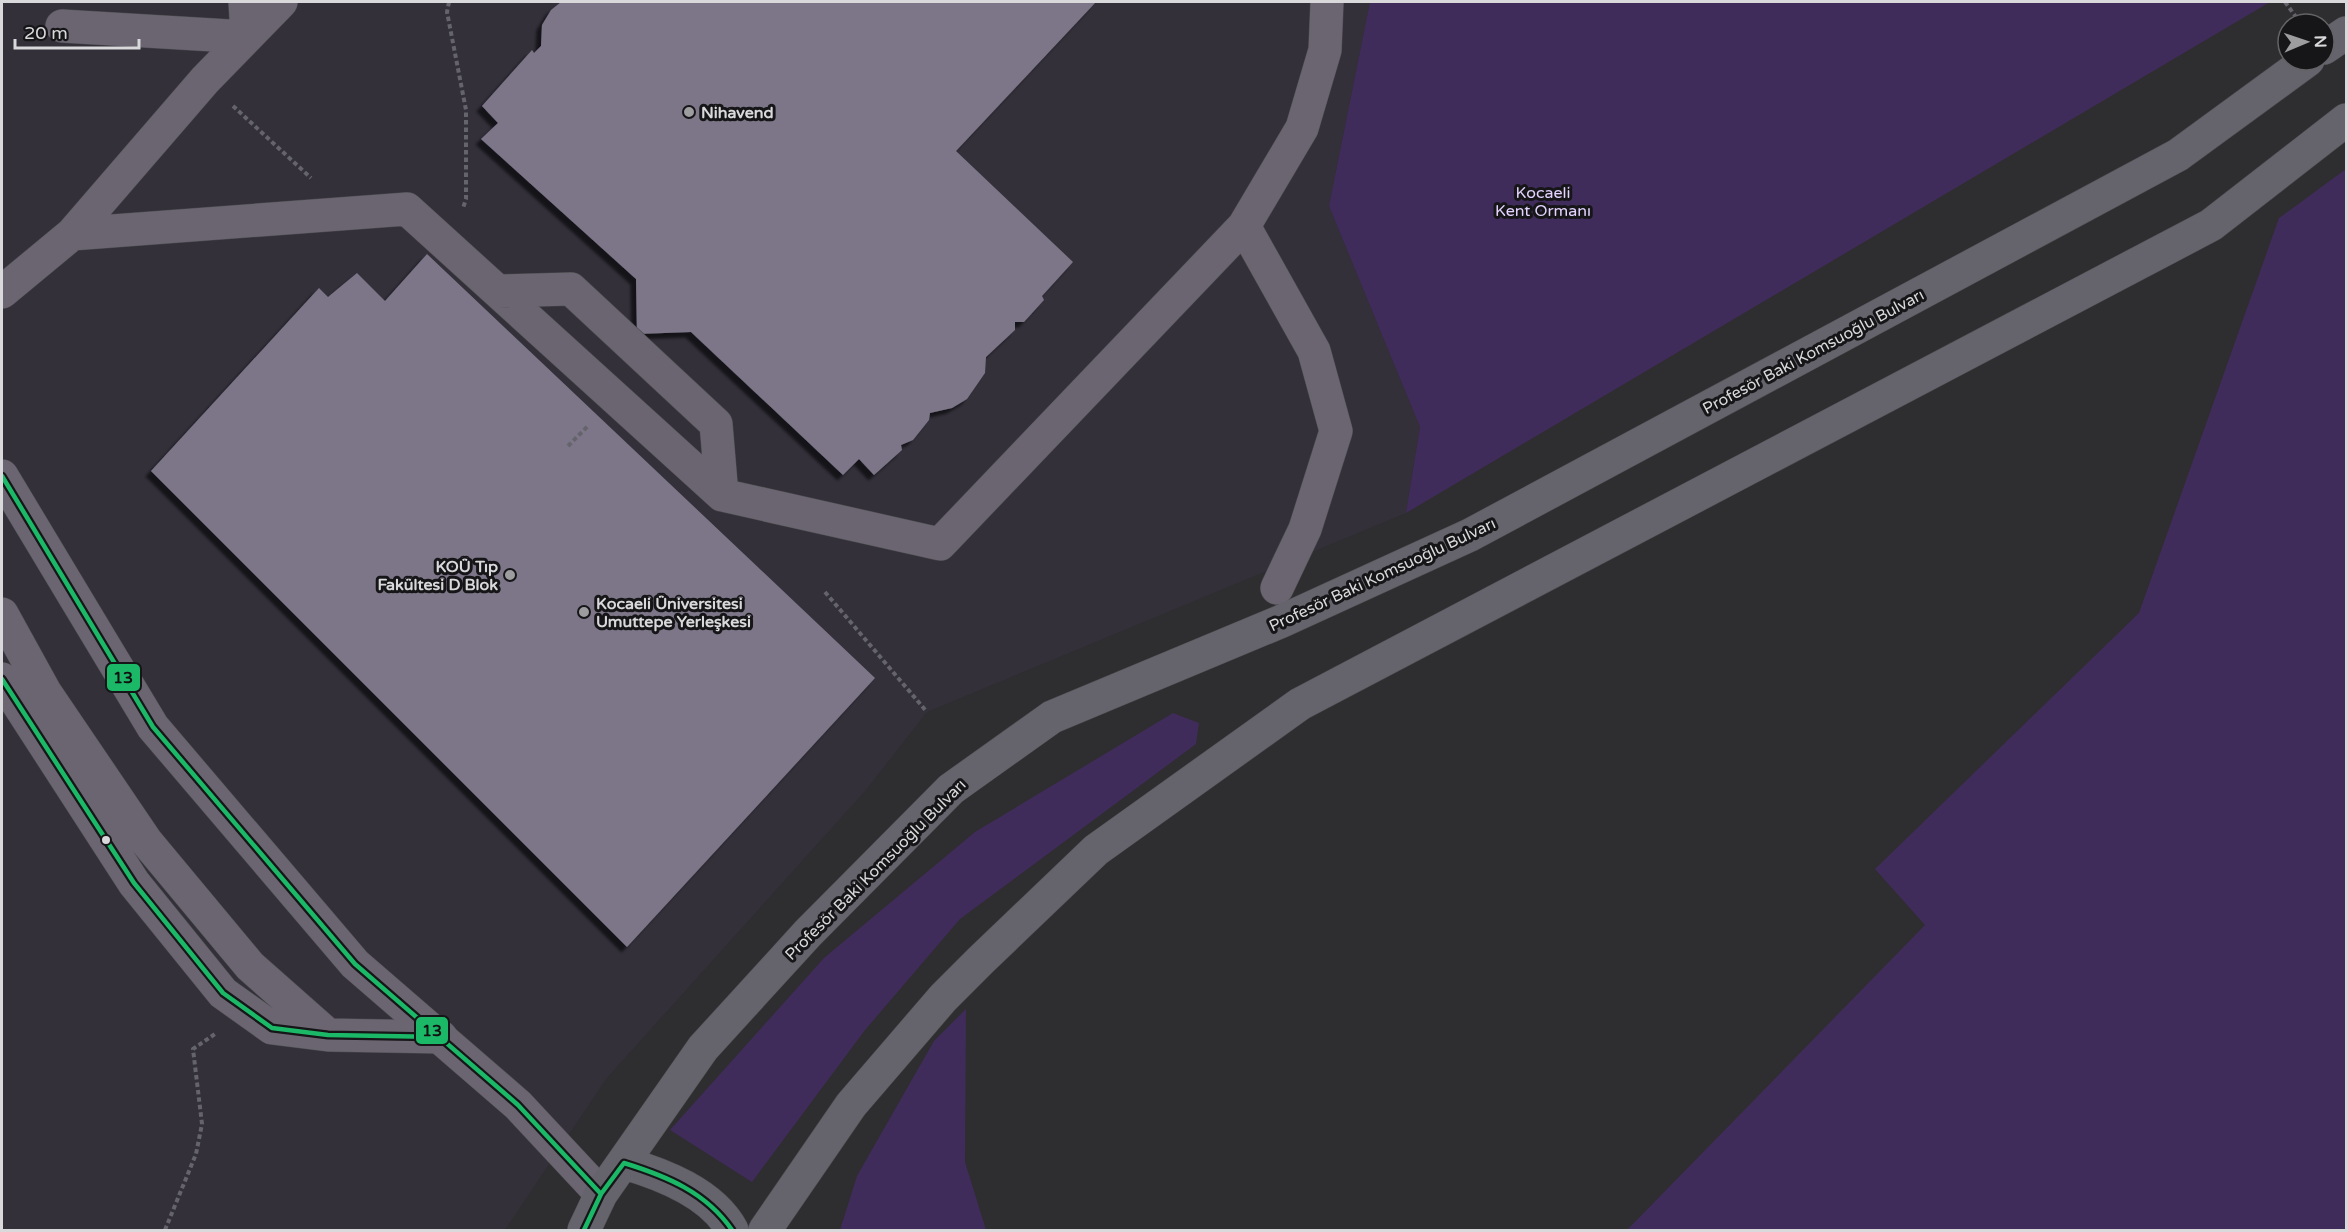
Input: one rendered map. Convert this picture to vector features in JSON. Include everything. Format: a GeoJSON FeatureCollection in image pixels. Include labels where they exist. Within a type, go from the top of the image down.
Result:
{"type":"FeatureCollection","features":[{"type":"Feature","properties":{"kind":"highway","name":"Profesör Baki Komsuoğlu Bulvarı"},"geometry":{"type":"LineString","coordinates":[[584,1230],[601,1194],[703,1048],[808,933],[951,789],[1052,717],[1282,621],[1470,535],[2178,155],[2292,72]]}},
{"type":"Feature","properties":{"kind":"highway"},"geometry":{"type":"LineString","coordinates":[[765,1230],[851,1106],[943,998],[981,960],[1096,850],[1300,704],[2211,225],[2346,120]]}},
{"type":"Feature","properties":{"kind":"highway"},"geometry":{"type":"LineString","coordinates":[[624,1163],[663,1174],[700,1196],[732,1230]]}},
{"type":"Feature","properties":{"kind":"main road"},"geometry":{"type":"LineString","coordinates":[[245,2],[247,37]]}},
{"type":"Feature","properties":{"kind":"main road"},"geometry":{"type":"LineString","coordinates":[[2,292],[72,234],[205,80],[281,2]]}},
{"type":"Feature","properties":{"kind":"main road"},"geometry":{"type":"LineString","coordinates":[[72,234],[407,209],[722,495],[940,544],[1244,226],[1302,128],[1325,50],[1327,2]]}},
{"type":"Feature","properties":{"kind":"main road"},"geometry":{"type":"LineString","coordinates":[[62,26],[247,37]]}},
{"type":"Feature","properties":{"kind":"main road"},"geometry":{"type":"LineString","coordinates":[[1244,226],[1314,351],[1336,431],[1305,529],[1277,588]]}},
{"type":"Feature","properties":{"kind":"main road"},"geometry":{"type":"LineString","coordinates":[[498,291],[571,289],[716,424],[722,495]]}},
{"type":"Feature","properties":{"kind":"main road"},"geometry":{"type":"LineString","coordinates":[[2,476],[153,727],[355,964],[518,1104],[601,1194]]}},
{"type":"Feature","properties":{"kind":"main road"},"geometry":{"type":"LineString","coordinates":[[2,614],[45,692],[146,841],[250,966],[328,1035]]}},
{"type":"Feature","properties":{"kind":"main road"},"geometry":{"type":"LineString","coordinates":[[2,679],[134,883],[223,993],[272,1028],[328,1035],[441,1037]]}},
{"type":"Feature","properties":{"kind":"path"},"geometry":{"type":"LineString","coordinates":[[448,246],[466,199],[466,110],[447,12],[449,2]]}},
{"type":"Feature","properties":{"kind":"path"},"geometry":{"type":"LineString","coordinates":[[205,80],[346,212]]}},
{"type":"Feature","properties":{"kind":"path"},"geometry":{"type":"LineString","coordinates":[[825,592],[927,712]]}},
{"type":"Feature","properties":{"kind":"path"},"geometry":{"type":"LineString","coordinates":[[165,1230],[196,1154],[202,1124],[193,1049],[248,1011]]}},
{"type":"Feature","properties":{"kind":"shaded area","name":"Kocaeli Üniversitesi Umuttepe Yerleşkesi"},"geometry":{"type":"Polygon","coordinates":[[[2,2],[1370,2],[1329,206],[1420,427],[1406,513],[927,712],[866,790],[606,1079],[505,1230],[2,1230],[2,2]]]}},
{"type":"Feature","properties":{"kind":"green space","name":"Kocaeli Kent Ormanı"},"geometry":{"type":"Polygon","coordinates":[[[1370,2],[2270,2],[1406,513],[1420,427],[1329,206],[1370,2]]]}},
{"type":"Feature","properties":{"kind":"green space"},"geometry":{"type":"Polygon","coordinates":[[[2346,169],[2346,1230],[1627,1230],[1925,925],[1875,869],[2139,613],[2279,218],[2346,169]]]}},
{"type":"Feature","properties":{"kind":"green space"},"geometry":{"type":"Polygon","coordinates":[[[1173,713],[1199,723],[1196,744],[960,919],[865,1030],[752,1182],[670,1130],[824,958],[975,832],[1173,713]]]}},
{"type":"Feature","properties":{"kind":"green space"},"geometry":{"type":"Polygon","coordinates":[[[966,1009],[965,1162],[986,1230],[840,1230],[857,1176],[934,1041],[966,1009]]]}},
{"type":"Feature","properties":{"kind":"building"},"geometry":{"type":"Polygon","coordinates":[[[561,2],[1096,2],[956,151],[1073,262],[1042,296],[1044,300],[1024,322],[1015,322],[1015,330],[986,357],[985,373],[967,399],[952,408],[930,413],[929,420],[913,440],[901,445],[902,450],[874,475],[859,459],[843,475],[691,332],[637,334],[636,279],[481,139],[498,123],[482,106],[532,50],[534,53],[541,46],[542,25],[551,10],[561,2]]]}},
{"type":"Feature","properties":{"kind":"building","name":"KOÜ Tıp Fakültesi D Blok"},"geometry":{"type":"Polygon","coordinates":[[[427,254],[875,678],[627,947],[151,471],[319,288],[328,297],[357,273],[385,301],[427,254]]]}},
{"type":"Feature","properties":{"kind":"transit line","name":"13"},"geometry":{"type":"LineString","coordinates":[[2,476],[153,727],[355,964],[518,1105],[601,1194]]}},
{"type":"Feature","properties":{"kind":"transit line","name":"13"},"geometry":{"type":"LineString","coordinates":[[2,679],[134,883],[223,993],[272,1028],[328,1035],[441,1037]]}},
{"type":"Feature","properties":{"kind":"transit line","name":"13"},"geometry":{"type":"LineString","coordinates":[[584,1230],[601,1194],[624,1163],[684,1187],[710,1205],[732,1230]]}},
{"type":"Feature","properties":{"kind":"place","name":"Nihavend"},"geometry":{"type":"Point","coordinates":[689,112]}},
{"type":"Feature","properties":{"kind":"place","name":"KOÜ Tıp Fakültesi D Blok"},"geometry":{"type":"Point","coordinates":[510,575]}},
{"type":"Feature","properties":{"kind":"place","name":"Kocaeli Üniversitesi Umuttepe Yerleşkesi"},"geometry":{"type":"Point","coordinates":[584,612]}}]}
